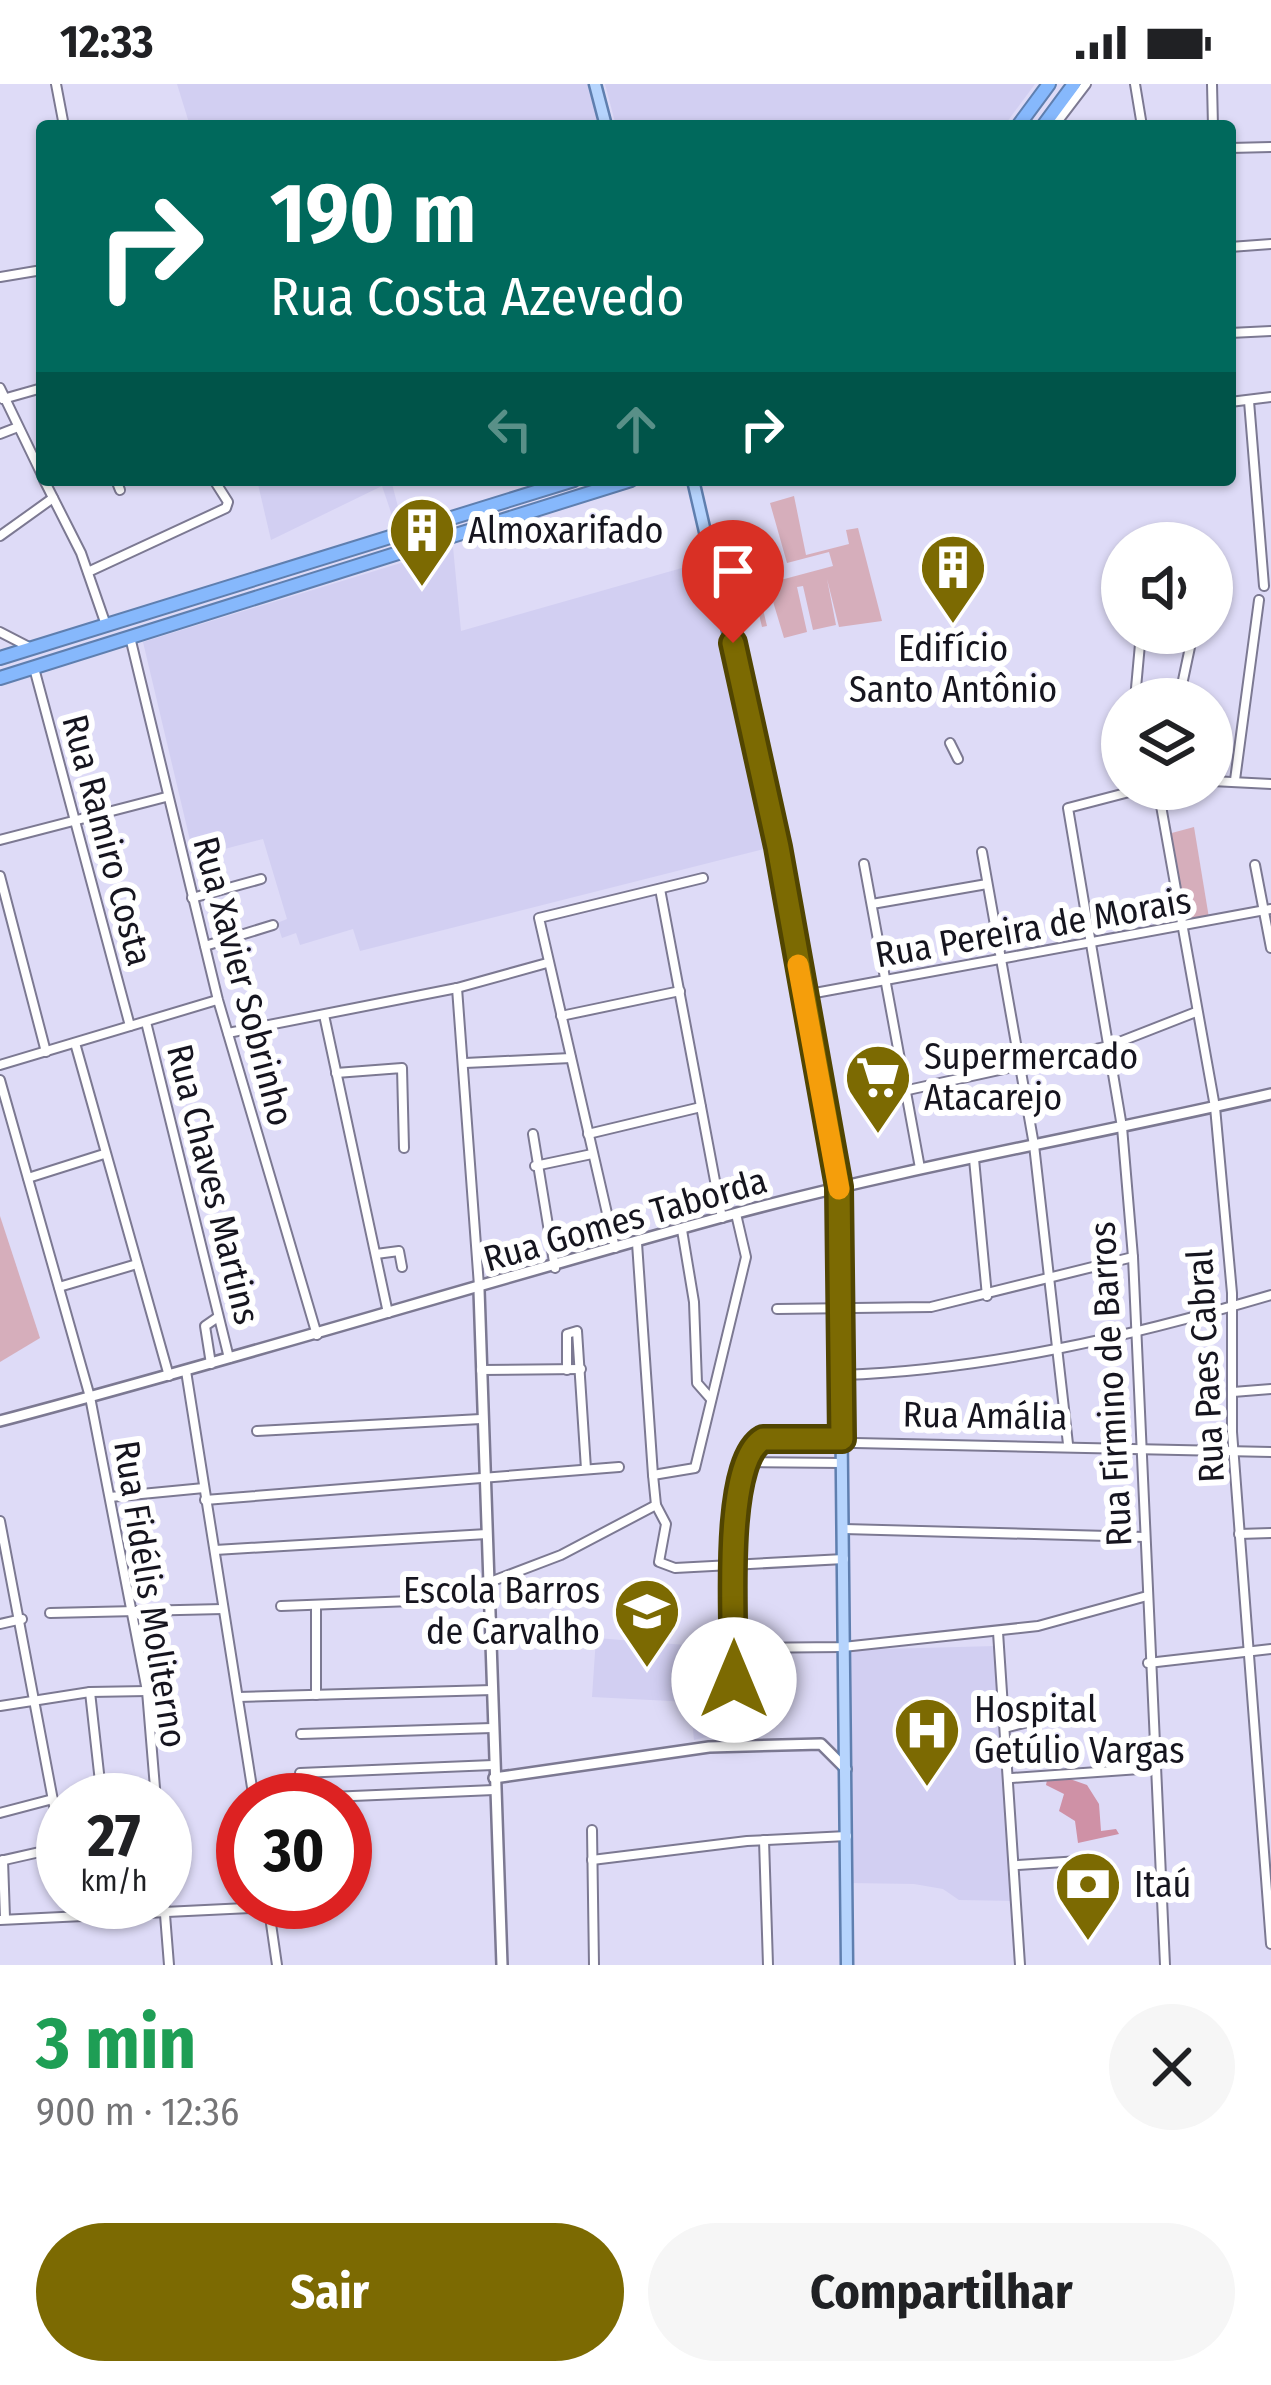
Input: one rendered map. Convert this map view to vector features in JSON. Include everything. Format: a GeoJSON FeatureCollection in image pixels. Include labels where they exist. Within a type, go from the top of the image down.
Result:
{"type":"FeatureCollection","features":[{"type":"Feature","properties":{"kind":"highway"},"geometry":{"type":"LineString","coordinates":[[1022,120],[1049,84]]}},
{"type":"Feature","properties":{"kind":"highway"},"geometry":{"type":"LineString","coordinates":[[1047,120],[1074,84]]}},
{"type":"Feature","properties":{"kind":"highway"},"geometry":{"type":"LineString","coordinates":[[0,658],[547,486]]}},
{"type":"Feature","properties":{"kind":"highway"},"geometry":{"type":"LineString","coordinates":[[522,514],[549,486]]}},
{"type":"Feature","properties":{"kind":"highway"},"geometry":{"type":"LineString","coordinates":[[0,678],[612,486]]}},
{"type":"Feature","properties":{"kind":"main road"},"geometry":{"type":"LineString","coordinates":[[595,84],[604,120]]}},
{"type":"Feature","properties":{"kind":"main road"},"geometry":{"type":"LineString","coordinates":[[694,486],[745,691],[839,1187],[848,1965]]}},
{"type":"Feature","properties":{"kind":"main road","name":"Rua Gomes Taborda"},"geometry":{"type":"LineString","coordinates":[[0,1421],[839,1187],[1271,1094]]}},
{"type":"Feature","properties":{"kind":"main road"},"geometry":{"type":"LineString","coordinates":[[479,1290],[502,1965]]}},
{"type":"Feature","properties":{"kind":"main road"},"geometry":{"type":"LineString","coordinates":[[494,1784],[734,1745],[821,1744],[846,1728]]}},
{"type":"Feature","properties":{"kind":"main road"},"geometry":{"type":"LineString","coordinates":[[821,1744],[835,1753],[848,1774]]}},
{"type":"Feature","properties":{"kind":"street"},"geometry":{"type":"LineString","coordinates":[[56,84],[63,120]]}},
{"type":"Feature","properties":{"kind":"street"},"geometry":{"type":"LineString","coordinates":[[1059,120],[1086,84]]}},
{"type":"Feature","properties":{"kind":"street"},"geometry":{"type":"LineString","coordinates":[[1135,84],[1141,120]]}},
{"type":"Feature","properties":{"kind":"street"},"geometry":{"type":"LineString","coordinates":[[1212,84],[1213,120]]}},
{"type":"Feature","properties":{"kind":"street"},"geometry":{"type":"LineString","coordinates":[[1236,148],[1271,147]]}},
{"type":"Feature","properties":{"kind":"street"},"geometry":{"type":"LineString","coordinates":[[1236,247],[1271,244]]}},
{"type":"Feature","properties":{"kind":"street"},"geometry":{"type":"LineString","coordinates":[[0,278],[36,271]]}},
{"type":"Feature","properties":{"kind":"street"},"geometry":{"type":"LineString","coordinates":[[1236,333],[1271,332]]}},
{"type":"Feature","properties":{"kind":"street"},"geometry":{"type":"LineString","coordinates":[[0,388],[36,464]]}},
{"type":"Feature","properties":{"kind":"street"},"geometry":{"type":"LineString","coordinates":[[2,400],[36,390]]}},
{"type":"Feature","properties":{"kind":"street"},"geometry":{"type":"LineString","coordinates":[[1236,402],[1271,397]]}},
{"type":"Feature","properties":{"kind":"street"},"geometry":{"type":"LineString","coordinates":[[1250,401],[1267,521],[1264,586]]}},
{"type":"Feature","properties":{"kind":"street"},"geometry":{"type":"LineString","coordinates":[[0,434],[18,427]]}},
{"type":"Feature","properties":{"kind":"street"},"geometry":{"type":"LineString","coordinates":[[47,486],[88,572],[107,626]]}},
{"type":"Feature","properties":{"kind":"street"},"geometry":{"type":"LineString","coordinates":[[88,572],[226,508],[228,502],[218,486]]}},
{"type":"Feature","properties":{"kind":"street"},"geometry":{"type":"LineString","coordinates":[[0,536],[53,498]]}},
{"type":"Feature","properties":{"kind":"street"},"geometry":{"type":"LineString","coordinates":[[1259,601],[1234,780],[1271,784]]}},
{"type":"Feature","properties":{"kind":"street"},"geometry":{"type":"LineString","coordinates":[[0,632],[32,648]]}},
{"type":"Feature","properties":{"kind":"street","name":"Rua Xavier Sobrinho"},"geometry":{"type":"LineString","coordinates":[[130,638],[218,1000],[317,1335]]}},
{"type":"Feature","properties":{"kind":"street","name":"Rua Ramiro Costa"},"geometry":{"type":"LineString","coordinates":[[33,668],[130,1026]]}},
{"type":"Feature","properties":{"kind":"street"},"geometry":{"type":"LineString","coordinates":[[950,743],[958,759]]}},
{"type":"Feature","properties":{"kind":"street"},"geometry":{"type":"LineString","coordinates":[[0,840],[166,797]]}},
{"type":"Feature","properties":{"kind":"street","name":"Rua Firmino de Barros"},"geometry":{"type":"LineString","coordinates":[[1101,798],[1071,805],[1122,1126],[1133,1257],[1165,1965]]}},
{"type":"Feature","properties":{"kind":"street","name":"Rua Paes Cabral"},"geometry":{"type":"LineString","coordinates":[[1161,810],[1215,1107],[1233,1306],[1234,1451],[1266,1805],[1271,1944]]}},
{"type":"Feature","properties":{"kind":"street"},"geometry":{"type":"LineString","coordinates":[[982,852],[1034,1145],[1068,1444]]}},
{"type":"Feature","properties":{"kind":"street"},"geometry":{"type":"LineString","coordinates":[[864,864],[920,1168]]}},
{"type":"Feature","properties":{"kind":"street"},"geometry":{"type":"LineString","coordinates":[[1255,865],[1271,948]]}},
{"type":"Feature","properties":{"kind":"street"},"geometry":{"type":"LineString","coordinates":[[0,876],[46,1052]]}},
{"type":"Feature","properties":{"kind":"street"},"geometry":{"type":"LineString","coordinates":[[615,1249],[540,916],[703,878]]}},
{"type":"Feature","properties":{"kind":"street"},"geometry":{"type":"LineString","coordinates":[[192,898],[261,879]]}},
{"type":"Feature","properties":{"kind":"street"},"geometry":{"type":"LineString","coordinates":[[872,904],[987,884]]}},
{"type":"Feature","properties":{"kind":"street"},"geometry":{"type":"LineString","coordinates":[[660,889],[722,1218]]}},
{"type":"Feature","properties":{"kind":"street","name":"Rua Pereira de Morais"},"geometry":{"type":"LineString","coordinates":[[804,995],[1090,947],[1267,910]]}},
{"type":"Feature","properties":{"kind":"street"},"geometry":{"type":"LineString","coordinates":[[205,946],[273,925]]}},
{"type":"Feature","properties":{"kind":"street"},"geometry":{"type":"LineString","coordinates":[[227,1033],[458,988],[547,963]]}},
{"type":"Feature","properties":{"kind":"street"},"geometry":{"type":"LineString","coordinates":[[458,988],[479,1290]]}},
{"type":"Feature","properties":{"kind":"street"},"geometry":{"type":"LineString","coordinates":[[561,1016],[680,991]]}},
{"type":"Feature","properties":{"kind":"street"},"geometry":{"type":"LineString","coordinates":[[0,1065],[218,1000]]}},
{"type":"Feature","properties":{"kind":"street"},"geometry":{"type":"LineString","coordinates":[[908,1090],[1109,1046],[1196,1012]]}},
{"type":"Feature","properties":{"kind":"street"},"geometry":{"type":"LineString","coordinates":[[324,1015],[389,1315]]}},
{"type":"Feature","properties":{"kind":"street","name":"Rua Chaves Martins"},"geometry":{"type":"LineString","coordinates":[[146,1022],[229,1359]]}},
{"type":"Feature","properties":{"kind":"street"},"geometry":{"type":"LineString","coordinates":[[76,1043],[169,1376]]}},
{"type":"Feature","properties":{"kind":"street"},"geometry":{"type":"LineString","coordinates":[[465,1063],[572,1058]]}},
{"type":"Feature","properties":{"kind":"street"},"geometry":{"type":"LineString","coordinates":[[336,1073],[401,1068],[404,1148]]}},
{"type":"Feature","properties":{"kind":"street","name":"Rua Fidélis Moliterno"},"geometry":{"type":"LineString","coordinates":[[0,1080],[91,1397],[147,1691],[154,1773]]}},
{"type":"Feature","properties":{"kind":"street"},"geometry":{"type":"LineString","coordinates":[[588,1133],[701,1107]]}},
{"type":"Feature","properties":{"kind":"street"},"geometry":{"type":"LineString","coordinates":[[533,1134],[555,1268]]}},
{"type":"Feature","properties":{"kind":"street"},"geometry":{"type":"LineString","coordinates":[[28,1178],[104,1154]]}},
{"type":"Feature","properties":{"kind":"street"},"geometry":{"type":"LineString","coordinates":[[535,1166],[592,1154]]}},
{"type":"Feature","properties":{"kind":"street"},"geometry":{"type":"LineString","coordinates":[[974,1159],[987,1295]]}},
{"type":"Feature","properties":{"kind":"street"},"geometry":{"type":"LineString","coordinates":[[653,1475],[693,1471],[746,1257],[736,1214]]}},
{"type":"Feature","properties":{"kind":"street"},"geometry":{"type":"LineString","coordinates":[[682,1230],[692,1283],[697,1383],[711,1399]]}},
{"type":"Feature","properties":{"kind":"street"},"geometry":{"type":"LineString","coordinates":[[637,1243],[656,1505],[666,1524],[658,1559],[675,1568],[844,1559]]}},
{"type":"Feature","properties":{"kind":"street"},"geometry":{"type":"LineString","coordinates":[[376,1254],[399,1251],[402,1267]]}},
{"type":"Feature","properties":{"kind":"street"},"geometry":{"type":"LineString","coordinates":[[777,1309],[931,1307],[1133,1257]]}},
{"type":"Feature","properties":{"kind":"street"},"geometry":{"type":"LineString","coordinates":[[59,1286],[137,1264]]}},
{"type":"Feature","properties":{"kind":"street"},"geometry":{"type":"LineString","coordinates":[[840,1375],[920,1372],[1136,1331],[1271,1295]]}},
{"type":"Feature","properties":{"kind":"street"},"geometry":{"type":"LineString","coordinates":[[211,1364],[205,1327],[218,1317]]}},
{"type":"Feature","properties":{"kind":"street"},"geometry":{"type":"LineString","coordinates":[[567,1370],[567,1334],[578,1330],[586,1469]]}},
{"type":"Feature","properties":{"kind":"street"},"geometry":{"type":"LineString","coordinates":[[480,1370],[581,1369]]}},
{"type":"Feature","properties":{"kind":"street"},"geometry":{"type":"LineString","coordinates":[[186,1371],[250,1773]]}},
{"type":"Feature","properties":{"kind":"street"},"geometry":{"type":"LineString","coordinates":[[1233,1392],[1271,1389]]}},
{"type":"Feature","properties":{"kind":"street"},"geometry":{"type":"LineString","coordinates":[[257,1431],[322,1423],[481,1420]]}},
{"type":"Feature","properties":{"kind":"street","name":"Rua Amália"},"geometry":{"type":"LineString","coordinates":[[747,1462],[753,1445],[763,1439],[1271,1452]]}},
{"type":"Feature","properties":{"kind":"street"},"geometry":{"type":"LineString","coordinates":[[734,1745],[733,1562],[740,1483],[747,1462],[842,1463]]}},
{"type":"Feature","properties":{"kind":"street"},"geometry":{"type":"LineString","coordinates":[[205,1500],[484,1474],[619,1467]]}},
{"type":"Feature","properties":{"kind":"street"},"geometry":{"type":"LineString","coordinates":[[110,1498],[204,1488]]}},
{"type":"Feature","properties":{"kind":"street"},"geometry":{"type":"LineString","coordinates":[[490,1582],[561,1555],[656,1505]]}},
{"type":"Feature","properties":{"kind":"street"},"geometry":{"type":"LineString","coordinates":[[0,1521],[49,1773]]}},
{"type":"Feature","properties":{"kind":"street"},"geometry":{"type":"LineString","coordinates":[[844,1529],[1145,1537]]}},
{"type":"Feature","properties":{"kind":"street"},"geometry":{"type":"LineString","coordinates":[[1239,1534],[1271,1533]]}},
{"type":"Feature","properties":{"kind":"street"},"geometry":{"type":"LineString","coordinates":[[215,1550],[487,1534]]}},
{"type":"Feature","properties":{"kind":"street"},"geometry":{"type":"LineString","coordinates":[[735,1648],[843,1647],[1038,1626],[1147,1596]]}},
{"type":"Feature","properties":{"kind":"street"},"geometry":{"type":"LineString","coordinates":[[281,1606],[490,1598]]}},
{"type":"Feature","properties":{"kind":"street"},"geometry":{"type":"LineString","coordinates":[[316,1605],[316,1695]]}},
{"type":"Feature","properties":{"kind":"street"},"geometry":{"type":"LineString","coordinates":[[50,1613],[224,1609]]}},
{"type":"Feature","properties":{"kind":"street"},"geometry":{"type":"LineString","coordinates":[[0,1624],[22,1619]]}},
{"type":"Feature","properties":{"kind":"street"},"geometry":{"type":"LineString","coordinates":[[998,1631],[1018,1865],[1020,1965]]}},
{"type":"Feature","properties":{"kind":"street"},"geometry":{"type":"LineString","coordinates":[[1148,1663],[1271,1649]]}},
{"type":"Feature","properties":{"kind":"street"},"geometry":{"type":"LineString","coordinates":[[238,1696],[493,1690]]}},
{"type":"Feature","properties":{"kind":"street"},"geometry":{"type":"LineString","coordinates":[[0,1706],[90,1692],[147,1691]]}},
{"type":"Feature","properties":{"kind":"street"},"geometry":{"type":"LineString","coordinates":[[90,1692],[99,1773]]}},
{"type":"Feature","properties":{"kind":"street"},"geometry":{"type":"LineString","coordinates":[[1008,1726],[1080,1709]]}},
{"type":"Feature","properties":{"kind":"street"},"geometry":{"type":"LineString","coordinates":[[301,1734],[492,1728]]}},
{"type":"Feature","properties":{"kind":"street"},"geometry":{"type":"LineString","coordinates":[[300,1773],[493,1765]]}},
{"type":"Feature","properties":{"kind":"street"},"geometry":{"type":"LineString","coordinates":[[1012,1778],[1154,1768]]}},
{"type":"Feature","properties":{"kind":"street"},"geometry":{"type":"LineString","coordinates":[[372,1793],[494,1784]]}},
{"type":"Feature","properties":{"kind":"street"},"geometry":{"type":"LineString","coordinates":[[0,1813],[36,1803]]}},
{"type":"Feature","properties":{"kind":"street"},"geometry":{"type":"LineString","coordinates":[[592,1830],[594,1965]]}},
{"type":"Feature","properties":{"kind":"street"},"geometry":{"type":"LineString","coordinates":[[592,1860],[764,1840],[847,1836]]}},
{"type":"Feature","properties":{"kind":"street"},"geometry":{"type":"LineString","coordinates":[[764,1840],[768,1965]]}},
{"type":"Feature","properties":{"kind":"street"},"geometry":{"type":"LineString","coordinates":[[36,1854],[2,1860],[3,1919],[36,1918]]}},
{"type":"Feature","properties":{"kind":"street"},"geometry":{"type":"LineString","coordinates":[[1018,1865],[1095,1860]]}},
{"type":"Feature","properties":{"kind":"street"},"geometry":{"type":"LineString","coordinates":[[166,1929],[169,1965]]}},
{"type":"Feature","properties":{"kind":"street"},"geometry":{"type":"LineString","coordinates":[[272,1929],[277,1965]]}},
{"type":"Feature","properties":{"kind":"shaded area"},"geometry":{"type":"Polygon","coordinates":[[[177,84],[589,84],[598,120],[188,120],[177,84]]]}},
{"type":"Feature","properties":{"kind":"shaded area"},"geometry":{"type":"Polygon","coordinates":[[[605,84],[1035,84],[1008,120],[614,120],[605,84]]]}},
{"type":"Feature","properties":{"kind":"shaded area"},"geometry":{"type":"Polygon","coordinates":[[[258,486],[382,486],[271,540],[258,486]]]}},
{"type":"Feature","properties":{"kind":"shaded area"},"geometry":{"type":"Polygon","coordinates":[[[382,486],[393,486],[402,522],[395,524],[382,486]]]}},
{"type":"Feature","properties":{"kind":"shaded area"},"geometry":{"type":"Polygon","coordinates":[[[794,496],[806,555],[849,544],[846,530],[858,528],[882,621],[839,627],[827,579],[836,625],[813,630],[803,586],[797,587],[807,632],[784,638],[768,585],[758,588],[767,626],[762,627],[753,589],[731,594],[721,553],[757,543],[762,542],[773,582],[833,566],[829,552],[787,563],[770,503],[794,496]]]}},
{"type":"Feature","properties":{"kind":"shaded area"},"geometry":{"type":"Polygon","coordinates":[[[453,547],[461,631],[703,562],[772,847],[360,951],[353,929],[300,945],[296,933],[282,938],[277,923],[287,919],[263,839],[194,857],[143,642],[453,547]]]}},
{"type":"Feature","properties":{"kind":"shaded area"},"geometry":{"type":"Polygon","coordinates":[[[1194,827],[1209,918],[1183,924],[1168,834],[1194,827]]]}},
{"type":"Feature","properties":{"kind":"shaded area"},"geometry":{"type":"Polygon","coordinates":[[[0,1216],[40,1338],[0,1362],[0,1216]]]}},
{"type":"Feature","properties":{"kind":"shaded area","name":"Escola Barros de Carvalho"},"geometry":{"type":"Polygon","coordinates":[[[596,1638],[699,1646],[699,1692],[723,1695],[723,1733],[694,1740],[690,1702],[592,1697],[596,1638]]]}},
{"type":"Feature","properties":{"kind":"shaded area","name":"Hospital Getúlio Vargas"},"geometry":{"type":"Polygon","coordinates":[[[996,1646],[1015,1901],[959,1900],[943,1889],[914,1884],[849,1883],[845,1650],[996,1646]]]}},
{"type":"Feature","properties":{"kind":"shaded area"},"geometry":{"type":"Polygon","coordinates":[[[1070,1779],[1087,1785],[1099,1804],[1101,1831],[1116,1829],[1119,1834],[1078,1843],[1075,1821],[1059,1811],[1064,1794],[1046,1785],[1047,1780],[1070,1779]]]}},
{"type":"Feature","properties":{"kind":"slow traffic"},"geometry":{"type":"LineString","coordinates":[[798,965],[839,1189]]}},
{"type":"Feature","properties":{"kind":"place","name":"Almoxarifado"},"geometry":{"type":"Point","coordinates":[422,589]}},
{"type":"Feature","properties":{"kind":"place","name":"Edifício Santo Antônio"},"geometry":{"type":"Point","coordinates":[953,626]}},
{"type":"Feature","properties":{"kind":"place","name":"Supermercado Atacarejo"},"geometry":{"type":"Point","coordinates":[878,1136]}},
{"type":"Feature","properties":{"kind":"place","name":"Escola Barros de Carvalho"},"geometry":{"type":"Point","coordinates":[647,1670]}},
{"type":"Feature","properties":{"kind":"place","name":"Hospital Getúlio Vargas"},"geometry":{"type":"Point","coordinates":[927,1789]}},
{"type":"Feature","properties":{"kind":"place","name":"Itaú"},"geometry":{"type":"Point","coordinates":[1088,1943]}},
{"type":"Feature","properties":{"kind":"route"},"geometry":{"type":"LineString","coordinates":[[733,643],[778,847],[839,1187],[842,1439],[763,1439],[753,1445],[740,1483],[733,1562],[734,1680]]}}]}
